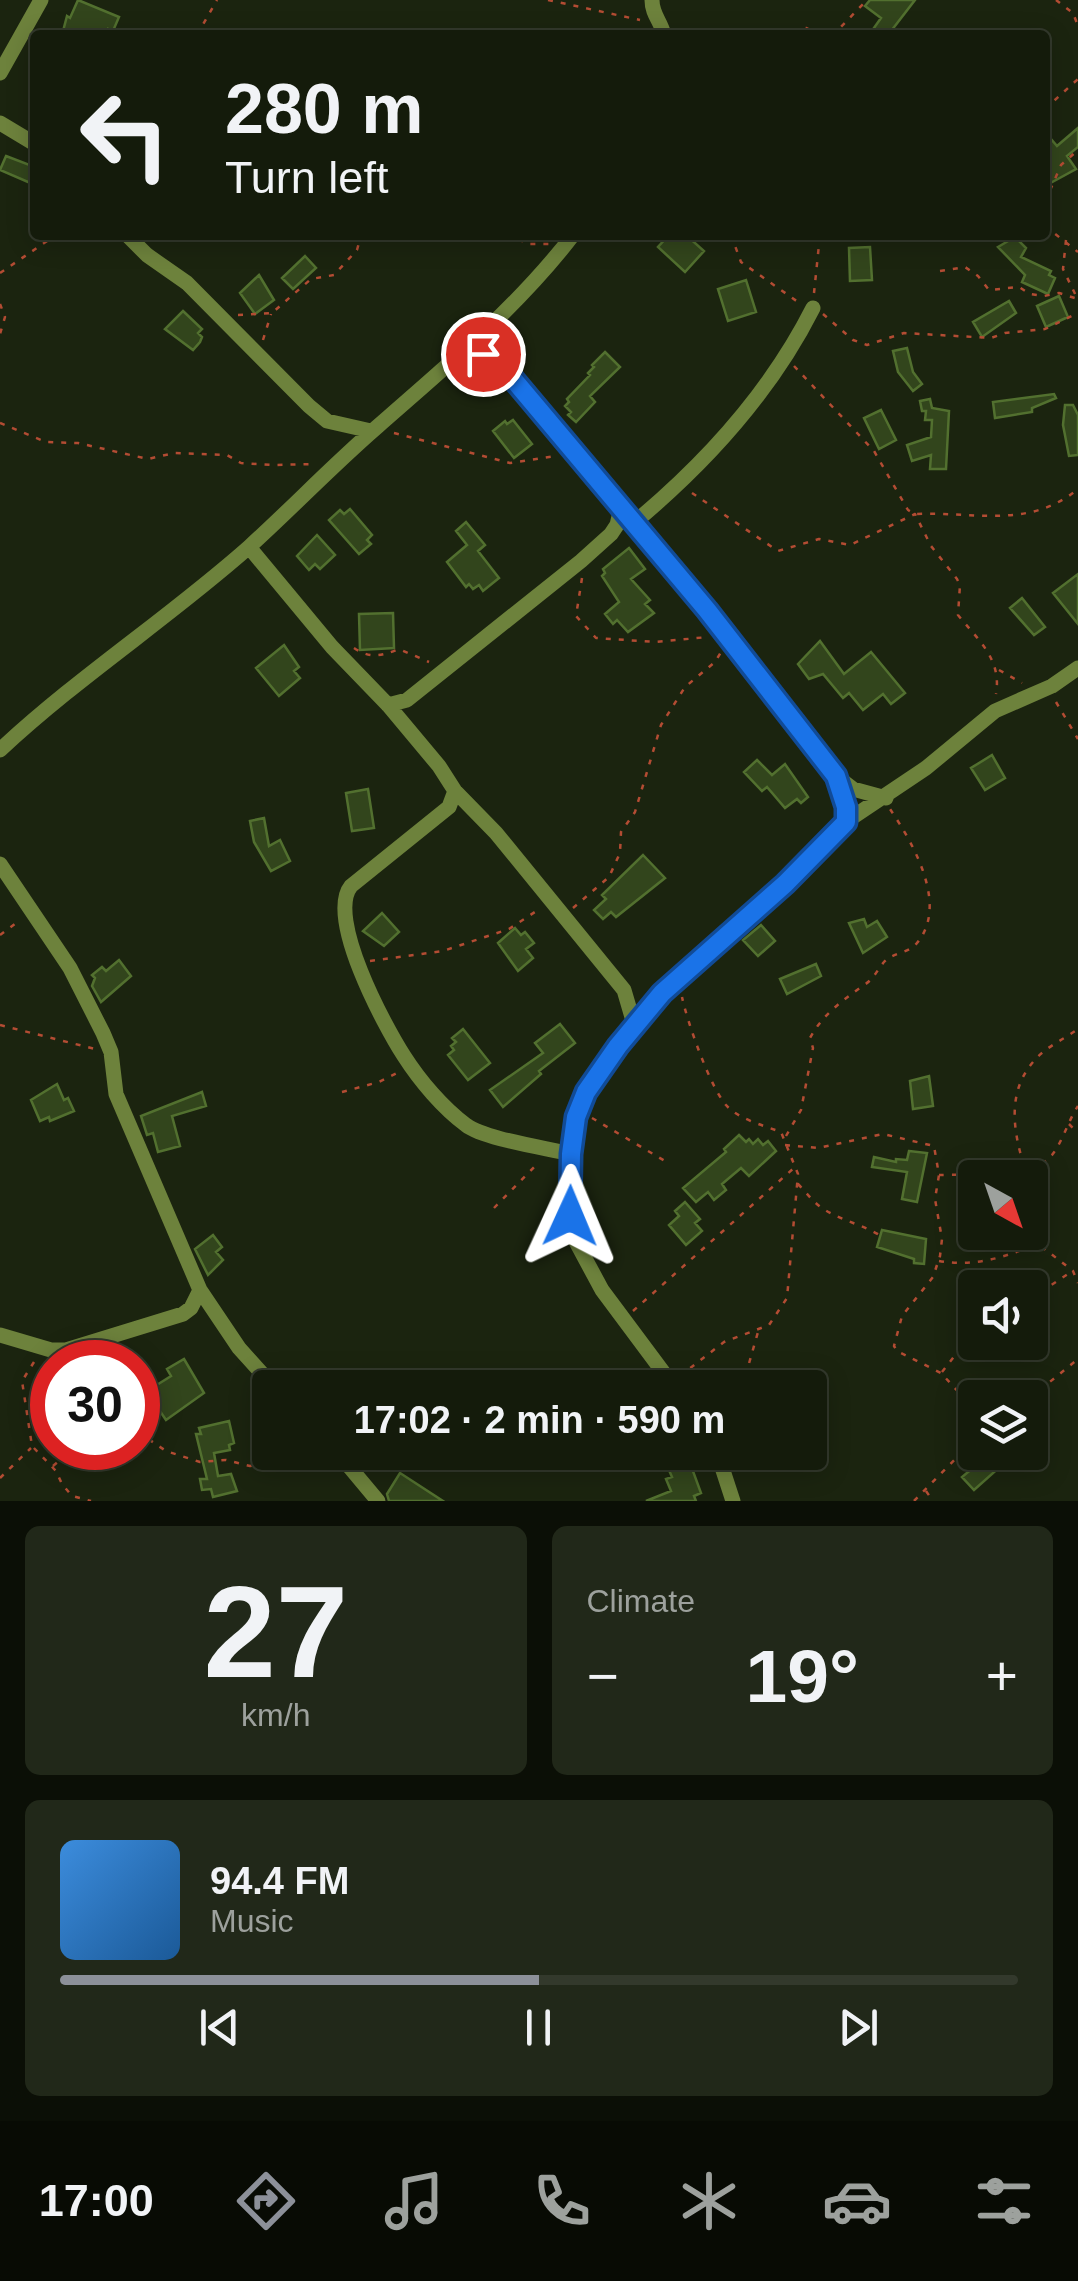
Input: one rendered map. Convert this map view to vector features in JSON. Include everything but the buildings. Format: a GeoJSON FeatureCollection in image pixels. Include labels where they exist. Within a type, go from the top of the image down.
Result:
{"type":"FeatureCollection","features":[{"type":"Feature","properties":{"kind":"street"},"geometry":{"type":"LineString","coordinates":[[0,73],[41,0]]}},
{"type":"Feature","properties":{"kind":"street"},"geometry":{"type":"LineString","coordinates":[[652,0],[652,12],[663,29]]}},
{"type":"Feature","properties":{"kind":"street"},"geometry":{"type":"LineString","coordinates":[[0,123],[30,141]]}},
{"type":"Feature","properties":{"kind":"street"},"geometry":{"type":"LineString","coordinates":[[133,240],[186,283],[328,421],[373,430]]}},
{"type":"Feature","properties":{"kind":"street"},"geometry":{"type":"LineString","coordinates":[[0,750],[36,716],[249,547],[373,430],[491,327],[532,286],[569,240]]}},
{"type":"Feature","properties":{"kind":"street"},"geometry":{"type":"LineString","coordinates":[[388,705],[407,700],[581,561],[614,530],[637,524],[742,416],[787,359],[813,308]]}},
{"type":"Feature","properties":{"kind":"street"},"geometry":{"type":"LineString","coordinates":[[491,327],[498,361]]}},
{"type":"Feature","properties":{"kind":"street"},"geometry":{"type":"LineString","coordinates":[[463,351],[498,361],[637,524],[836,776],[853,789],[885,798]]}},
{"type":"Feature","properties":{"kind":"street"},"geometry":{"type":"LineString","coordinates":[[614,530],[620,508]]}},
{"type":"Feature","properties":{"kind":"street"},"geometry":{"type":"LineString","coordinates":[[249,547],[338,653],[388,705],[455,791],[496,833],[624,990],[634,1024]]}},
{"type":"Feature","properties":{"kind":"street"},"geometry":{"type":"LineString","coordinates":[[662,1370],[582,1257],[574,1238],[570,1216],[571,1154],[576,1117],[586,1092],[634,1024],[846,822],[885,798],[995,710],[1048,688],[1078,668]]}},
{"type":"Feature","properties":{"kind":"street"},"geometry":{"type":"LineString","coordinates":[[836,776],[846,807],[846,822]]}},
{"type":"Feature","properties":{"kind":"street"},"geometry":{"type":"LineString","coordinates":[[455,791],[449,806],[346,892],[342,902],[344,927],[359,965],[422,1080],[472,1129],[571,1154]]}},
{"type":"Feature","properties":{"kind":"street"},"geometry":{"type":"LineString","coordinates":[[0,864],[70,968],[111,1052],[116,1094],[200,1290],[259,1370]]}},
{"type":"Feature","properties":{"kind":"street"},"geometry":{"type":"LineString","coordinates":[[104,1340],[183,1314],[191,1308],[200,1290]]}},
{"type":"Feature","properties":{"kind":"street"},"geometry":{"type":"LineString","coordinates":[[0,1336],[30,1344]]}},
{"type":"Feature","properties":{"kind":"street"},"geometry":{"type":"LineString","coordinates":[[352,1470],[378,1501]]}},
{"type":"Feature","properties":{"kind":"street"},"geometry":{"type":"LineString","coordinates":[[724,1470],[733,1501]]}},
{"type":"Feature","properties":{"kind":"path"},"geometry":{"type":"LineString","coordinates":[[200,30],[217,0]]}},
{"type":"Feature","properties":{"kind":"path"},"geometry":{"type":"LineString","coordinates":[[548,0],[663,29]]}},
{"type":"Feature","properties":{"kind":"path"},"geometry":{"type":"LineString","coordinates":[[839,30],[868,0]]}},
{"type":"Feature","properties":{"kind":"path"},"geometry":{"type":"LineString","coordinates":[[1056,0],[1072,13],[1078,26]]}},
{"type":"Feature","properties":{"kind":"path"},"geometry":{"type":"LineString","coordinates":[[1050,104],[1078,79]]}},
{"type":"Feature","properties":{"kind":"path"},"geometry":{"type":"LineString","coordinates":[[1050,191],[1061,166],[1078,150]]}},
{"type":"Feature","properties":{"kind":"path"},"geometry":{"type":"LineString","coordinates":[[1050,229],[1078,252]]}},
{"type":"Feature","properties":{"kind":"path"},"geometry":{"type":"LineString","coordinates":[[0,273],[49,240]]}},
{"type":"Feature","properties":{"kind":"path"},"geometry":{"type":"LineString","coordinates":[[258,355],[272,313],[311,279],[334,275],[358,250],[360,240]]}},
{"type":"Feature","properties":{"kind":"path"},"geometry":{"type":"LineString","coordinates":[[519,240],[530,244],[569,240]]}},
{"type":"Feature","properties":{"kind":"path"},"geometry":{"type":"LineString","coordinates":[[732,240],[741,262],[767,283],[813,308],[853,340],[868,345],[904,333],[992,338],[1045,328],[1078,313]]}},
{"type":"Feature","properties":{"kind":"path"},"geometry":{"type":"LineString","coordinates":[[813,308],[820,240]]}},
{"type":"Feature","properties":{"kind":"path"},"geometry":{"type":"LineString","coordinates":[[1066,240],[1063,269],[1078,299]]}},
{"type":"Feature","properties":{"kind":"path"},"geometry":{"type":"LineString","coordinates":[[940,271],[971,270],[989,290],[1019,287],[1030,294],[1058,293],[1078,299]]}},
{"type":"Feature","properties":{"kind":"path"},"geometry":{"type":"LineString","coordinates":[[0,304],[6,316],[0,334]]}},
{"type":"Feature","properties":{"kind":"path"},"geometry":{"type":"LineString","coordinates":[[223,323],[234,315],[272,313]]}},
{"type":"Feature","properties":{"kind":"path"},"geometry":{"type":"LineString","coordinates":[[787,359],[874,450],[908,510],[960,585],[958,614],[996,668],[995,710]]}},
{"type":"Feature","properties":{"kind":"path"},"geometry":{"type":"LineString","coordinates":[[0,422],[46,442],[78,444],[148,459],[174,452],[228,455],[241,463],[273,466],[337,463]]}},
{"type":"Feature","properties":{"kind":"path"},"geometry":{"type":"LineString","coordinates":[[373,430],[510,463],[578,454]]}},
{"type":"Feature","properties":{"kind":"path"},"geometry":{"type":"LineString","coordinates":[[678,483],[778,551],[819,540],[850,545],[914,514],[992,518],[1035,513],[1078,489]]}},
{"type":"Feature","properties":{"kind":"path"},"geometry":{"type":"LineString","coordinates":[[562,917],[610,877],[620,853],[620,832],[635,812],[662,725],[685,687],[715,662],[722,640],[708,636],[656,642],[596,638],[576,616],[581,561]]}},
{"type":"Feature","properties":{"kind":"path"},"geometry":{"type":"LineString","coordinates":[[338,653],[354,648],[380,657],[399,649],[443,670]]}},
{"type":"Feature","properties":{"kind":"path"},"geometry":{"type":"LineString","coordinates":[[996,668],[1048,688],[1078,739]]}},
{"type":"Feature","properties":{"kind":"path"},"geometry":{"type":"LineString","coordinates":[[784,1138],[801,1110],[813,1032],[828,1013],[871,980],[882,963],[912,949],[924,934],[928,919],[925,879],[912,842],[885,798]]}},
{"type":"Feature","properties":{"kind":"path"},"geometry":{"type":"LineString","coordinates":[[359,965],[391,956],[443,951],[473,938],[498,934],[550,902]]}},
{"type":"Feature","properties":{"kind":"path"},"geometry":{"type":"LineString","coordinates":[[0,935],[31,910]]}},
{"type":"Feature","properties":{"kind":"path"},"geometry":{"type":"LineString","coordinates":[[683,976],[687,1020],[727,1106],[781,1132],[796,1167],[797,1183],[787,1298],[769,1325],[724,1342],[691,1370]]}},
{"type":"Feature","properties":{"kind":"path"},"geometry":{"type":"LineString","coordinates":[[0,1025],[111,1052]]}},
{"type":"Feature","properties":{"kind":"path"},"geometry":{"type":"LineString","coordinates":[[1022,1160],[1014,1136],[1014,1107],[1030,1064],[1078,1028]]}},
{"type":"Feature","properties":{"kind":"path"},"geometry":{"type":"LineString","coordinates":[[342,1092],[395,1075],[409,1062]]}},
{"type":"Feature","properties":{"kind":"path"},"geometry":{"type":"LineString","coordinates":[[1043,1160],[1052,1155],[1078,1106]]}},
{"type":"Feature","properties":{"kind":"path"},"geometry":{"type":"LineString","coordinates":[[576,1117],[603,1122],[665,1161]]}},
{"type":"Feature","properties":{"kind":"path"},"geometry":{"type":"LineString","coordinates":[[1068,1123],[1078,1134]]}},
{"type":"Feature","properties":{"kind":"path"},"geometry":{"type":"LineString","coordinates":[[785,1145],[818,1148],[883,1134],[934,1146],[939,1174],[935,1199],[942,1239],[938,1261],[923,1292],[902,1316],[894,1346],[941,1373],[958,1392]]}},
{"type":"Feature","properties":{"kind":"path"},"geometry":{"type":"LineString","coordinates":[[494,1208],[522,1183],[548,1148]]}},
{"type":"Feature","properties":{"kind":"path"},"geometry":{"type":"LineString","coordinates":[[624,1319],[796,1167]]}},
{"type":"Feature","properties":{"kind":"path"},"geometry":{"type":"LineString","coordinates":[[939,1174],[958,1173]]}},
{"type":"Feature","properties":{"kind":"path"},"geometry":{"type":"LineString","coordinates":[[797,1183],[822,1208],[881,1236]]}},
{"type":"Feature","properties":{"kind":"path"},"geometry":{"type":"LineString","coordinates":[[938,1261],[982,1261],[1022,1250]]}},
{"type":"Feature","properties":{"kind":"path"},"geometry":{"type":"LineString","coordinates":[[1046,1250],[1073,1271],[1078,1283]]}},
{"type":"Feature","properties":{"kind":"path"},"geometry":{"type":"LineString","coordinates":[[1048,1287],[1073,1271]]}},
{"type":"Feature","properties":{"kind":"path"},"geometry":{"type":"LineString","coordinates":[[747,1370],[759,1331]]}},
{"type":"Feature","properties":{"kind":"path"},"geometry":{"type":"LineString","coordinates":[[941,1373],[958,1352]]}},
{"type":"Feature","properties":{"kind":"path"},"geometry":{"type":"LineString","coordinates":[[1048,1383],[1078,1359]]}},
{"type":"Feature","properties":{"kind":"path"},"geometry":{"type":"LineString","coordinates":[[30,1365],[22,1381],[30,1433]]}},
{"type":"Feature","properties":{"kind":"path"},"geometry":{"type":"LineString","coordinates":[[160,1447],[200,1462],[226,1460],[252,1466]]}},
{"type":"Feature","properties":{"kind":"path"},"geometry":{"type":"LineString","coordinates":[[0,1478],[30,1448]]}},
{"type":"Feature","properties":{"kind":"path"},"geometry":{"type":"LineString","coordinates":[[914,1501],[958,1456]]}},
{"type":"Feature","properties":{"kind":"path"},"geometry":{"type":"LineString","coordinates":[[55,1470],[72,1496],[91,1501]]}},
{"type":"Feature","properties":{"kind":"path"},"geometry":{"type":"LineString","coordinates":[[925,1490],[932,1501]]}},
{"type":"Feature","properties":{"kind":"route"},"geometry":{"type":"LineString","coordinates":[[483,354],[498,361],[707,610],[836,776],[846,807],[846,822],[785,884],[662,993],[634,1024],[586,1092],[576,1117],[571,1154],[570,1216]]}}]}
